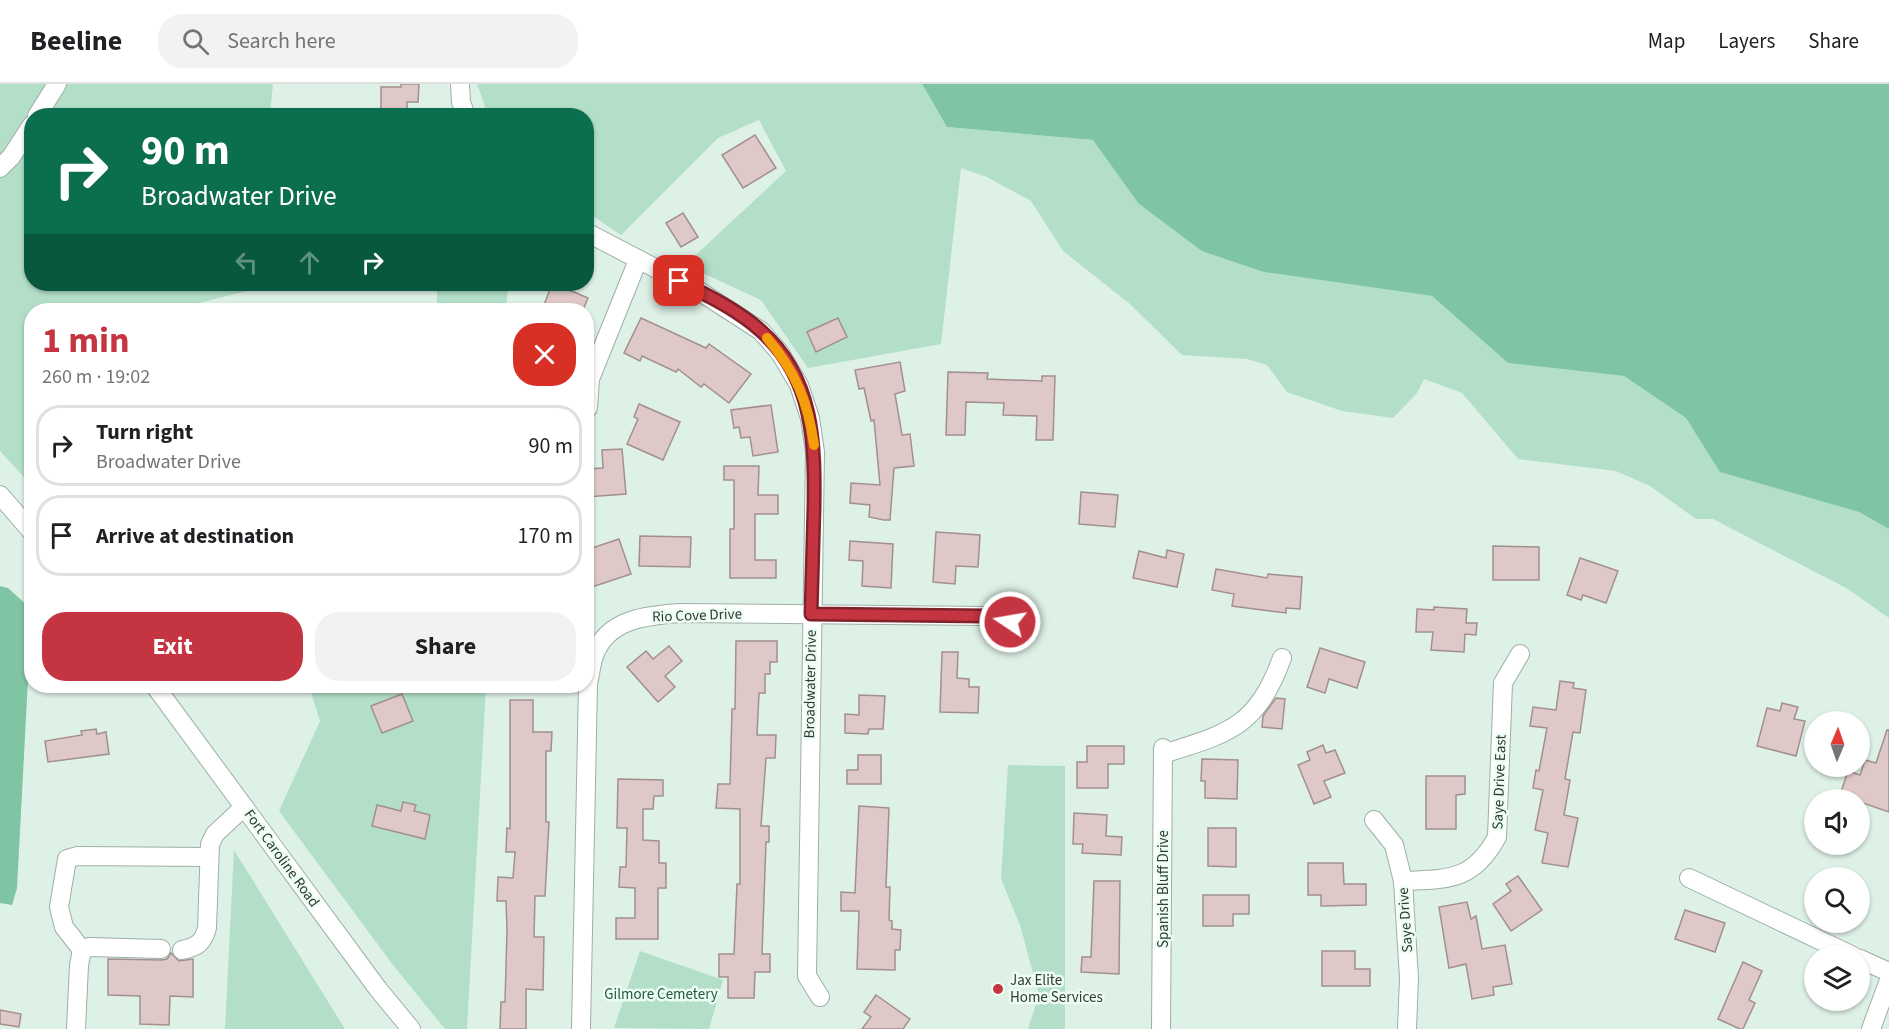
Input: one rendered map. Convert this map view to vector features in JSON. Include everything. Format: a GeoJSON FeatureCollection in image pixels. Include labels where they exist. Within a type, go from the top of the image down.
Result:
{"type":"FeatureCollection","features":[{"type":"Feature","properties":{"kind":"street"},"geometry":{"type":"LineString","coordinates":[[42,108],[57,84]]}},
{"type":"Feature","properties":{"kind":"street"},"geometry":{"type":"LineString","coordinates":[[460,84],[463,108]]}},
{"type":"Feature","properties":{"kind":"street"},"geometry":{"type":"LineString","coordinates":[[0,168],[11,157],[24,137]]}},
{"type":"Feature","properties":{"kind":"street","name":"Broadwater Drive"},"geometry":{"type":"LineString","coordinates":[[594,236],[699,291],[761,331],[780,353],[799,385],[810,418],[815,452],[807,976],[820,998]]}},
{"type":"Feature","properties":{"kind":"street"},"geometry":{"type":"LineString","coordinates":[[594,369],[638,260]]}},
{"type":"Feature","properties":{"kind":"street"},"geometry":{"type":"LineString","coordinates":[[0,495],[24,523]]}},
{"type":"Feature","properties":{"kind":"street","name":"Rio Cove Drive"},"geometry":{"type":"LineString","coordinates":[[594,658],[609,633],[628,620],[656,615],[986,616],[1010,622]]}},
{"type":"Feature","properties":{"kind":"street","name":"Saye Drive East"},"geometry":{"type":"LineString","coordinates":[[1403,881],[1465,873],[1487,856],[1497,837],[1503,683],[1520,654]]}},
{"type":"Feature","properties":{"kind":"street","name":"Spanish Bluff Drive"},"geometry":{"type":"LineString","coordinates":[[1161,1029],[1163,751],[1222,735],[1252,715],[1275,678],[1282,658]]}},
{"type":"Feature","properties":{"kind":"street","name":"Fort Caroline Road"},"geometry":{"type":"LineString","coordinates":[[160,693],[372,981],[411,1029]]}},
{"type":"Feature","properties":{"kind":"street","name":"Rio Cove Drive"},"geometry":{"type":"LineString","coordinates":[[581,1029],[588,693]]}},
{"type":"Feature","properties":{"kind":"street"},"geometry":{"type":"LineString","coordinates":[[182,950],[195,948],[204,939],[207,928],[210,844],[215,834],[244,807]]}},
{"type":"Feature","properties":{"kind":"street","name":"Saye Drive"},"geometry":{"type":"LineString","coordinates":[[1374,820],[1394,845],[1403,881],[1409,978],[1407,1029]]}},
{"type":"Feature","properties":{"kind":"street"},"geometry":{"type":"LineString","coordinates":[[76,1029],[79,965],[82,950],[64,927],[59,907],[67,859],[77,856],[209,857]]}},
{"type":"Feature","properties":{"kind":"street"},"geometry":{"type":"LineString","coordinates":[[1689,878],[1831,945]]}},
{"type":"Feature","properties":{"kind":"street"},"geometry":{"type":"LineString","coordinates":[[82,950],[89,947],[161,949]]}},
{"type":"Feature","properties":{"kind":"street"},"geometry":{"type":"LineString","coordinates":[[1870,963],[1889,972]]}},
{"type":"Feature","properties":{"kind":"street"},"geometry":{"type":"LineString","coordinates":[[1871,1029],[1889,980]]}},
{"type":"Feature","properties":{"kind":"green space"},"geometry":{"type":"Polygon","coordinates":[[[0,84],[273,84],[271,108],[24,108],[24,291],[246,291],[199,303],[24,303],[24,477],[0,451],[0,84]]]}},
{"type":"Feature","properties":{"kind":"green space"},"geometry":{"type":"Polygon","coordinates":[[[477,84],[922,84],[947,127],[1093,140],[1138,203],[1264,272],[1432,296],[1508,363],[1624,376],[1686,418],[1721,472],[1859,512],[1889,529],[1889,618],[1848,589],[1713,519],[1696,519],[1650,486],[1616,471],[1518,459],[1462,393],[1424,379],[1417,393],[1393,418],[1342,411],[1287,392],[1267,365],[1247,359],[1182,355],[1130,304],[1063,251],[1031,201],[987,177],[961,168],[941,344],[808,368],[761,300],[685,265],[786,171],[759,120],[718,138],[621,235],[594,217],[594,108],[486,108],[477,84]]]}},
{"type":"Feature","properties":{"kind":"green space"},"geometry":{"type":"Polygon","coordinates":[[[437,291],[507,291],[507,303],[437,303],[437,291]]]}},
{"type":"Feature","properties":{"kind":"green space"},"geometry":{"type":"Polygon","coordinates":[[[311,693],[486,693],[467,1029],[445,1029],[393,965],[279,811],[320,721],[311,693]]]}},
{"type":"Feature","properties":{"kind":"green space"},"geometry":{"type":"Polygon","coordinates":[[[1008,765],[1065,766],[1065,1029],[1028,1029],[1039,995],[1020,925],[1001,879],[1008,765]]]}},
{"type":"Feature","properties":{"kind":"green space"},"geometry":{"type":"Polygon","coordinates":[[[234,850],[345,1029],[225,1029],[234,850]]]}},
{"type":"Feature","properties":{"kind":"green space","name":"Gilmore Cemetery"},"geometry":{"type":"Polygon","coordinates":[[[640,951],[723,980],[709,1029],[614,1028],[640,951]]]}},
{"type":"Feature","properties":{"kind":"shaded area"},"geometry":{"type":"Polygon","coordinates":[[[922,84],[1889,84],[1889,529],[1859,512],[1720,472],[1686,418],[1624,376],[1508,363],[1432,296],[1264,272],[1202,251],[1138,203],[1093,140],[947,127],[922,84]]]}},
{"type":"Feature","properties":{"kind":"shaded area"},"geometry":{"type":"Polygon","coordinates":[[[0,586],[8,588],[24,602],[24,693],[27,693],[17,888],[12,905],[0,903],[0,586]]]}},
{"type":"Feature","properties":{"kind":"building"},"geometry":{"type":"Polygon","coordinates":[[[401,84],[419,84],[418,102],[407,102],[407,108],[381,108],[381,87],[401,87],[401,84]]]}},
{"type":"Feature","properties":{"kind":"building"},"geometry":{"type":"Polygon","coordinates":[[[755,135],[776,168],[743,188],[722,155],[755,135]]]}},
{"type":"Feature","properties":{"kind":"building"},"geometry":{"type":"Polygon","coordinates":[[[683,213],[698,237],[681,247],[666,223],[683,213]]]}},
{"type":"Feature","properties":{"kind":"building"},"geometry":{"type":"Polygon","coordinates":[[[549,291],[571,291],[588,298],[586,303],[545,303],[549,291]]]}},
{"type":"Feature","properties":{"kind":"building"},"geometry":{"type":"Polygon","coordinates":[[[641,318],[706,348],[709,344],[751,374],[729,403],[704,384],[701,387],[678,369],[676,372],[642,356],[640,361],[624,353],[641,318]]]}},
{"type":"Feature","properties":{"kind":"building"},"geometry":{"type":"Polygon","coordinates":[[[838,318],[847,337],[816,352],[807,332],[838,318]]]}},
{"type":"Feature","properties":{"kind":"building"},"geometry":{"type":"Polygon","coordinates":[[[900,362],[905,391],[895,394],[902,435],[910,434],[914,466],[894,468],[890,520],[884,520],[869,517],[870,505],[850,503],[851,483],[880,485],[874,420],[871,421],[864,388],[859,389],[855,370],[900,362]]]}},
{"type":"Feature","properties":{"kind":"building"},"geometry":{"type":"Polygon","coordinates":[[[948,372],[988,373],[987,379],[1042,381],[1042,376],[1055,376],[1053,440],[1036,440],[1037,416],[1003,415],[1004,403],[966,402],[965,435],[946,435],[948,372]]]}},
{"type":"Feature","properties":{"kind":"building"},"geometry":{"type":"Polygon","coordinates":[[[639,404],[680,422],[663,460],[627,444],[638,419],[634,417],[639,404]]]}},
{"type":"Feature","properties":{"kind":"building"},"geometry":{"type":"Polygon","coordinates":[[[771,405],[778,452],[753,456],[750,437],[741,438],[739,427],[734,428],[731,410],[771,405]]]}},
{"type":"Feature","properties":{"kind":"building"},"geometry":{"type":"Polygon","coordinates":[[[622,449],[626,494],[594,496],[594,469],[603,468],[602,450],[622,449]]]}},
{"type":"Feature","properties":{"kind":"building"},"geometry":{"type":"Polygon","coordinates":[[[724,466],[759,466],[758,495],[778,495],[778,514],[755,514],[755,560],[776,560],[776,578],[730,578],[730,529],[734,529],[734,480],[724,480],[724,466]]]}},
{"type":"Feature","properties":{"kind":"building"},"geometry":{"type":"Polygon","coordinates":[[[1081,492],[1118,495],[1115,527],[1079,524],[1081,492]]]}},
{"type":"Feature","properties":{"kind":"building"},"geometry":{"type":"Polygon","coordinates":[[[936,532],[980,535],[978,567],[956,566],[955,584],[933,582],[936,532]]]}},
{"type":"Feature","properties":{"kind":"building"},"geometry":{"type":"Polygon","coordinates":[[[640,536],[691,537],[690,567],[639,566],[640,536]]]}},
{"type":"Feature","properties":{"kind":"building"},"geometry":{"type":"Polygon","coordinates":[[[619,539],[631,574],[594,586],[594,547],[619,539]]]}},
{"type":"Feature","properties":{"kind":"building"},"geometry":{"type":"Polygon","coordinates":[[[850,541],[893,544],[891,588],[862,586],[863,561],[849,560],[850,541]]]}},
{"type":"Feature","properties":{"kind":"building"},"geometry":{"type":"Polygon","coordinates":[[[1493,546],[1539,547],[1539,580],[1493,580],[1493,546]]]}},
{"type":"Feature","properties":{"kind":"building"},"geometry":{"type":"Polygon","coordinates":[[[1167,550],[1184,554],[1177,587],[1133,578],[1139,551],[1166,558],[1167,550]]]}},
{"type":"Feature","properties":{"kind":"building"},"geometry":{"type":"Polygon","coordinates":[[[1580,558],[1618,571],[1606,603],[1583,595],[1581,600],[1567,595],[1580,558]]]}},
{"type":"Feature","properties":{"kind":"building"},"geometry":{"type":"Polygon","coordinates":[[[1216,569],[1267,578],[1268,574],[1302,577],[1300,609],[1286,608],[1286,613],[1232,606],[1234,594],[1212,590],[1216,569]]]}},
{"type":"Feature","properties":{"kind":"building"},"geometry":{"type":"Polygon","coordinates":[[[1434,607],[1467,609],[1466,623],[1477,623],[1476,635],[1465,634],[1464,652],[1431,650],[1433,632],[1416,632],[1417,609],[1434,610],[1434,607]]]}},
{"type":"Feature","properties":{"kind":"building"},"geometry":{"type":"Polygon","coordinates":[[[736,641],[777,641],[777,662],[770,662],[770,674],[765,674],[765,693],[759,693],[757,735],[776,735],[775,758],[766,758],[761,826],[769,826],[769,842],[766,842],[762,954],[770,954],[770,972],[755,972],[754,998],[728,998],[728,977],[719,977],[719,954],[734,954],[737,884],[740,884],[740,809],[716,808],[718,784],[730,784],[732,709],[735,709],[736,641]]]}},
{"type":"Feature","properties":{"kind":"building"},"geometry":{"type":"Polygon","coordinates":[[[669,646],[682,661],[665,676],[675,687],[658,702],[627,667],[646,651],[653,659],[669,646]]]}},
{"type":"Feature","properties":{"kind":"building"},"geometry":{"type":"Polygon","coordinates":[[[1320,648],[1365,662],[1357,688],[1329,679],[1325,693],[1307,687],[1320,648]]]}},
{"type":"Feature","properties":{"kind":"building"},"geometry":{"type":"Polygon","coordinates":[[[942,652],[958,652],[957,678],[969,679],[969,687],[979,687],[978,713],[940,712],[942,652]]]}},
{"type":"Feature","properties":{"kind":"building"},"geometry":{"type":"Polygon","coordinates":[[[1560,681],[1574,683],[1573,688],[1586,690],[1580,733],[1573,732],[1565,779],[1570,780],[1564,815],[1578,818],[1568,867],[1542,863],[1548,833],[1535,830],[1543,790],[1533,788],[1536,770],[1539,771],[1547,728],[1530,726],[1533,707],[1556,710],[1560,681]]]}},
{"type":"Feature","properties":{"kind":"building"},"geometry":{"type":"Polygon","coordinates":[[[402,694],[413,721],[382,733],[371,706],[402,694]]]}},
{"type":"Feature","properties":{"kind":"building"},"geometry":{"type":"Polygon","coordinates":[[[859,695],[885,696],[883,729],[869,729],[868,734],[845,733],[845,714],[859,715],[859,695]]]}},
{"type":"Feature","properties":{"kind":"building"},"geometry":{"type":"Polygon","coordinates":[[[1276,698],[1285,699],[1282,729],[1262,727],[1263,716],[1276,698]]]}},
{"type":"Feature","properties":{"kind":"building"},"geometry":{"type":"Polygon","coordinates":[[[510,700],[533,700],[533,732],[552,732],[551,751],[546,751],[546,822],[549,822],[545,896],[535,896],[534,937],[544,937],[543,990],[526,989],[526,1029],[500,1029],[501,1002],[505,1002],[507,930],[506,901],[497,901],[498,877],[513,878],[515,852],[506,852],[507,828],[510,829],[510,700]]]}},
{"type":"Feature","properties":{"kind":"building"},"geometry":{"type":"Polygon","coordinates":[[[1782,703],[1798,707],[1794,719],[1804,721],[1796,756],[1757,746],[1767,708],[1780,711],[1782,703]]]}},
{"type":"Feature","properties":{"kind":"building"},"geometry":{"type":"Polygon","coordinates":[[[96,729],[97,734],[106,732],[109,754],[48,762],[45,741],[82,735],[81,731],[96,729]]]}},
{"type":"Feature","properties":{"kind":"building"},"geometry":{"type":"Polygon","coordinates":[[[1887,730],[1889,730],[1889,812],[1870,805],[1870,789],[1842,789],[1846,777],[1870,777],[1870,761],[1876,763],[1887,730]]]}},
{"type":"Feature","properties":{"kind":"building"},"geometry":{"type":"Polygon","coordinates":[[[1323,745],[1326,753],[1335,750],[1345,773],[1324,781],[1331,797],[1314,804],[1298,765],[1310,760],[1307,752],[1323,745]]]}},
{"type":"Feature","properties":{"kind":"building"},"geometry":{"type":"Polygon","coordinates":[[[1087,746],[1124,746],[1124,764],[1108,764],[1108,788],[1077,788],[1077,762],[1087,762],[1087,746]]]}},
{"type":"Feature","properties":{"kind":"building"},"geometry":{"type":"Polygon","coordinates":[[[858,755],[881,755],[881,784],[847,784],[847,770],[858,770],[858,755]]]}},
{"type":"Feature","properties":{"kind":"building"},"geometry":{"type":"Polygon","coordinates":[[[1202,759],[1238,760],[1237,799],[1205,798],[1205,781],[1201,781],[1202,759]]]}},
{"type":"Feature","properties":{"kind":"building"},"geometry":{"type":"Polygon","coordinates":[[[1426,776],[1465,776],[1465,794],[1456,795],[1456,829],[1426,829],[1426,776]]]}},
{"type":"Feature","properties":{"kind":"building"},"geometry":{"type":"Polygon","coordinates":[[[618,779],[663,780],[663,796],[654,796],[653,809],[643,809],[643,840],[659,841],[659,863],[666,863],[666,888],[658,888],[658,939],[616,939],[616,918],[635,918],[635,888],[619,887],[620,867],[626,867],[627,828],[617,828],[618,779]]]}},
{"type":"Feature","properties":{"kind":"building"},"geometry":{"type":"Polygon","coordinates":[[[403,802],[416,805],[414,811],[430,815],[425,839],[372,826],[377,805],[401,811],[403,802]]]}},
{"type":"Feature","properties":{"kind":"building"},"geometry":{"type":"Polygon","coordinates":[[[859,806],[889,808],[886,887],[890,887],[889,920],[892,921],[892,929],[901,930],[900,950],[895,950],[895,970],[857,969],[859,911],[841,911],[841,892],[855,893],[859,806]]]}},
{"type":"Feature","properties":{"kind":"building"},"geometry":{"type":"Polygon","coordinates":[[[1074,813],[1107,815],[1106,836],[1122,837],[1121,855],[1082,853],[1083,844],[1073,844],[1074,813]]]}},
{"type":"Feature","properties":{"kind":"building"},"geometry":{"type":"Polygon","coordinates":[[[1208,828],[1236,828],[1236,867],[1208,866],[1208,828]]]}},
{"type":"Feature","properties":{"kind":"building"},"geometry":{"type":"Polygon","coordinates":[[[1308,863],[1343,863],[1344,884],[1366,884],[1366,905],[1321,906],[1321,895],[1308,895],[1308,863]]]}},
{"type":"Feature","properties":{"kind":"building"},"geometry":{"type":"Polygon","coordinates":[[[1518,876],[1542,910],[1511,931],[1493,904],[1511,891],[1506,884],[1518,876]]]}},
{"type":"Feature","properties":{"kind":"building"},"geometry":{"type":"Polygon","coordinates":[[[1094,881],[1120,881],[1119,974],[1081,972],[1082,957],[1091,957],[1094,881]]]}},
{"type":"Feature","properties":{"kind":"building"},"geometry":{"type":"Polygon","coordinates":[[[1203,895],[1249,895],[1249,914],[1233,914],[1233,926],[1203,926],[1203,895]]]}},
{"type":"Feature","properties":{"kind":"building"},"geometry":{"type":"Polygon","coordinates":[[[1467,902],[1471,919],[1476,916],[1482,949],[1505,945],[1512,984],[1493,987],[1494,995],[1472,999],[1466,964],[1449,968],[1439,907],[1467,902]]]}},
{"type":"Feature","properties":{"kind":"building"},"geometry":{"type":"Polygon","coordinates":[[[1685,910],[1725,923],[1715,952],[1675,939],[1685,910]]]}},
{"type":"Feature","properties":{"kind":"building"},"geometry":{"type":"Polygon","coordinates":[[[1322,951],[1355,951],[1355,969],[1370,969],[1370,986],[1322,986],[1322,951]]]}},
{"type":"Feature","properties":{"kind":"building"},"geometry":{"type":"Polygon","coordinates":[[[171,953],[179,961],[193,959],[193,997],[170,996],[169,1025],[140,1024],[140,996],[108,995],[108,959],[161,960],[167,959],[171,953]]]}},
{"type":"Feature","properties":{"kind":"building"},"geometry":{"type":"Polygon","coordinates":[[[1743,962],[1762,971],[1749,1000],[1755,1003],[1743,1029],[1740,1029],[1718,1019],[1743,962]]]}},
{"type":"Feature","properties":{"kind":"building"},"geometry":{"type":"Polygon","coordinates":[[[876,995],[910,1019],[903,1029],[862,1029],[871,1017],[864,1012],[876,995]]]}},
{"type":"Feature","properties":{"kind":"building"},"geometry":{"type":"Polygon","coordinates":[[[0,1010],[21,1014],[19,1027],[0,1024],[0,1010]]]}},
{"type":"Feature","properties":{"kind":"slow traffic"},"geometry":{"type":"LineString","coordinates":[[767,338],[780,353],[799,385],[810,418],[814,445]]}},
{"type":"Feature","properties":{"kind":"place","name":"Jax Elite Home Services"},"geometry":{"type":"Point","coordinates":[998,989]}},
{"type":"Feature","properties":{"kind":"route"},"geometry":{"type":"LineString","coordinates":[[679,281],[733,311],[761,331],[780,353],[799,385],[810,418],[815,452],[811,614],[986,616],[1010,622]]}}]}
